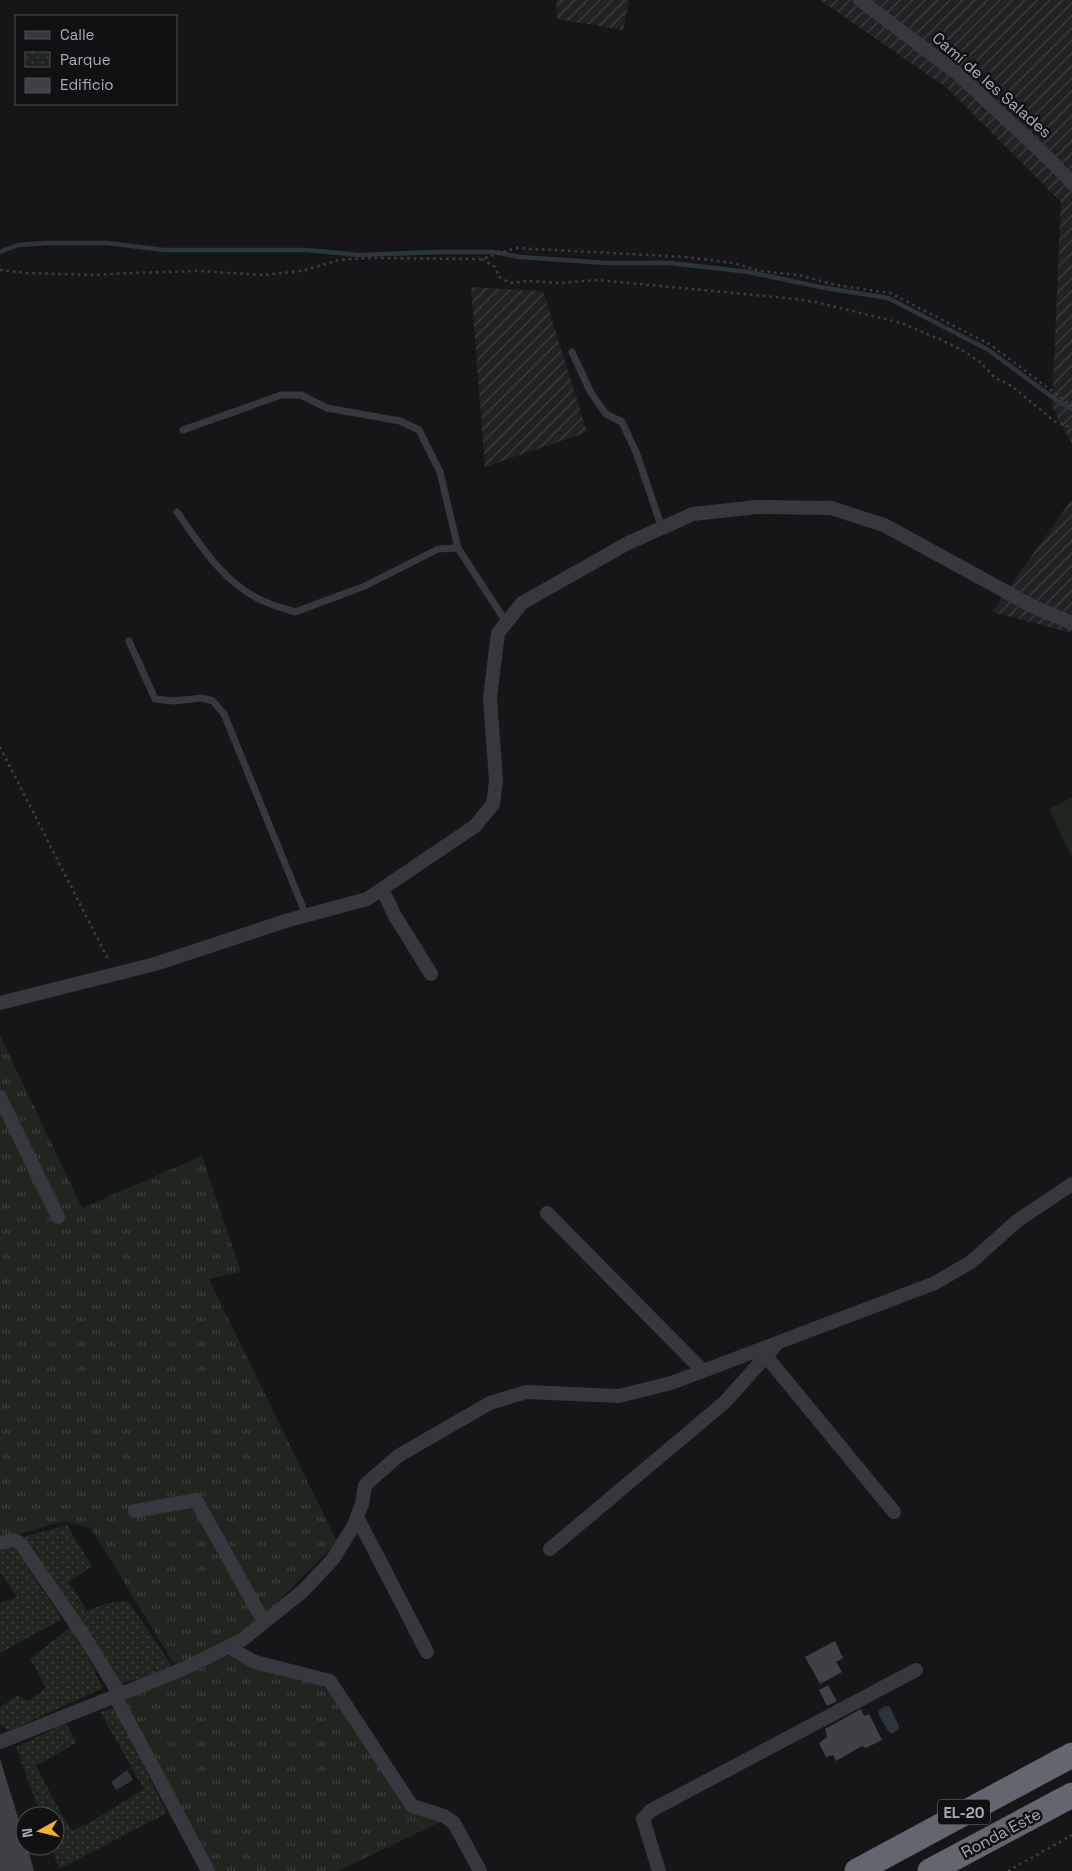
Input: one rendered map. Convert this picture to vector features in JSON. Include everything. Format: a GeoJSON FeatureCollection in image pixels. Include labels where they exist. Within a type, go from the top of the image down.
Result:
{"type":"FeatureCollection","features":[{"type":"Feature","properties":{"kind":"highway","name":"EL-20"},"geometry":{"type":"LineString","coordinates":[[857,1871],[1072,1755]]}},
{"type":"Feature","properties":{"kind":"highway","name":"Ronda Este"},"geometry":{"type":"LineString","coordinates":[[930,1871],[1072,1795]]}},
{"type":"Feature","properties":{"kind":"street","name":"Camí de les Salades"},"geometry":{"type":"LineString","coordinates":[[860,0],[958,74],[1072,183]]}},
{"type":"Feature","properties":{"kind":"street"},"geometry":{"type":"LineString","coordinates":[[0,1004],[155,964],[306,915],[367,899],[475,826],[494,804],[496,781],[490,697],[498,633],[522,603],[628,543],[693,514],[757,507],[831,508],[884,525],[1032,606],[1072,623]]}},
{"type":"Feature","properties":{"kind":"street"},"geometry":{"type":"LineString","coordinates":[[382,889],[394,916],[431,974]]}},
{"type":"Feature","properties":{"kind":"street"},"geometry":{"type":"LineString","coordinates":[[0,1097],[58,1217]]}},
{"type":"Feature","properties":{"kind":"street"},"geometry":{"type":"LineString","coordinates":[[0,1742],[181,1670],[242,1640],[303,1591],[333,1559],[353,1527],[366,1485],[398,1456],[490,1403],[526,1392],[619,1396],[671,1384],[935,1282],[971,1262],[1016,1221],[1072,1184]]}},
{"type":"Feature","properties":{"kind":"street"},"geometry":{"type":"LineString","coordinates":[[547,1213],[703,1371]]}},
{"type":"Feature","properties":{"kind":"street"},"geometry":{"type":"LineString","coordinates":[[550,1549],[725,1402],[777,1343]]}},
{"type":"Feature","properties":{"kind":"street"},"geometry":{"type":"LineString","coordinates":[[766,1356],[894,1512]]}},
{"type":"Feature","properties":{"kind":"street"},"geometry":{"type":"LineString","coordinates":[[135,1511],[196,1500],[264,1622]]}},
{"type":"Feature","properties":{"kind":"street"},"geometry":{"type":"LineString","coordinates":[[357,1517],[427,1652]]}},
{"type":"Feature","properties":{"kind":"street"},"geometry":{"type":"LineString","coordinates":[[0,1543],[13,1540],[20,1543],[67,1621],[118,1695],[208,1871]]}},
{"type":"Feature","properties":{"kind":"street"},"geometry":{"type":"LineString","coordinates":[[228,1647],[255,1662],[330,1681],[412,1806],[444,1816],[454,1823],[480,1871]]}},
{"type":"Feature","properties":{"kind":"street"},"geometry":{"type":"LineString","coordinates":[[660,1871],[643,1819],[650,1811],[916,1670]]}},
{"type":"Feature","properties":{"kind":"lane"},"geometry":{"type":"LineString","coordinates":[[572,352],[591,393],[606,414],[622,422],[636,452],[662,528]]}},
{"type":"Feature","properties":{"kind":"lane"},"geometry":{"type":"LineString","coordinates":[[183,430],[281,395],[301,395],[327,408],[400,421],[419,430],[440,472],[458,548],[506,622]]}},
{"type":"Feature","properties":{"kind":"lane"},"geometry":{"type":"LineString","coordinates":[[177,512],[208,557],[230,579],[258,599],[295,612],[365,586],[438,549],[458,548]]}},
{"type":"Feature","properties":{"kind":"lane"},"geometry":{"type":"LineString","coordinates":[[130,641],[155,698],[174,701],[202,698],[213,701],[224,714],[306,915]]}},
{"type":"Feature","properties":{"kind":"path"},"geometry":{"type":"LineString","coordinates":[[0,270],[28,273],[95,275],[130,272],[198,271],[263,275],[302,271],[339,260],[376,258],[482,259],[516,248],[686,257],[734,263],[760,271],[798,275],[836,284],[890,292],[991,345],[1071,406]]}},
{"type":"Feature","properties":{"kind":"path"},"geometry":{"type":"LineString","coordinates":[[482,259],[495,267],[499,277],[510,282],[558,283],[598,280],[767,296],[816,302],[901,323],[962,350],[980,362],[994,378],[1012,386],[1054,422],[1072,428]]}},
{"type":"Feature","properties":{"kind":"path"},"geometry":{"type":"LineString","coordinates":[[0,747],[116,974]]}},
{"type":"Feature","properties":{"kind":"path"},"geometry":{"type":"LineString","coordinates":[[1008,1871],[1072,1835]]}},
{"type":"Feature","properties":{"kind":"shaded area"},"geometry":{"type":"Polygon","coordinates":[[[556,0],[629,0],[623,30],[557,19],[556,0]]]}},
{"type":"Feature","properties":{"kind":"shaded area"},"geometry":{"type":"Polygon","coordinates":[[[820,0],[1072,0],[1072,444],[1052,407],[1061,202],[947,88],[820,0]]]}},
{"type":"Feature","properties":{"kind":"shaded area"},"geometry":{"type":"Polygon","coordinates":[[[471,287],[543,291],[587,432],[485,467],[471,287]]]}},
{"type":"Feature","properties":{"kind":"shaded area"},"geometry":{"type":"Polygon","coordinates":[[[1072,499],[1072,633],[992,612],[1072,499]]]}},
{"type":"Feature","properties":{"kind":"shaded area"},"geometry":{"type":"Polygon","coordinates":[[[886,1706],[890,1707],[899,1726],[898,1730],[892,1734],[878,1714],[879,1710],[886,1706]]]}},
{"type":"Feature","properties":{"kind":"shaded area"},"geometry":{"type":"Polygon","coordinates":[[[127,1770],[133,1780],[116,1790],[111,1782],[127,1770]]]}},
{"type":"Feature","properties":{"kind":"green space"},"geometry":{"type":"Polygon","coordinates":[[[1072,797],[1072,858],[1049,809],[1072,797]]]}},
{"type":"Feature","properties":{"kind":"green space"},"geometry":{"type":"Polygon","coordinates":[[[0,1035],[82,1208],[202,1156],[241,1272],[209,1279],[337,1542],[264,1616],[212,1651],[176,1667],[91,1528],[64,1521],[0,1540],[0,1035]]]}},
{"type":"Feature","properties":{"kind":"green space"},"geometry":{"type":"Polygon","coordinates":[[[67,1525],[92,1566],[69,1582],[87,1611],[107,1603],[128,1601],[174,1669],[158,1675],[117,1684],[20,1538],[67,1525]]]}},
{"type":"Feature","properties":{"kind":"green space"},"geometry":{"type":"Polygon","coordinates":[[[5,1547],[15,1549],[62,1619],[0,1653],[0,1603],[17,1597],[0,1572],[0,1551],[5,1547]]]}},
{"type":"Feature","properties":{"kind":"green space"},"geometry":{"type":"Polygon","coordinates":[[[72,1626],[103,1688],[9,1731],[0,1724],[0,1708],[17,1695],[28,1701],[46,1688],[30,1659],[72,1626]]]}},
{"type":"Feature","properties":{"kind":"green space"},"geometry":{"type":"Polygon","coordinates":[[[218,1652],[262,1670],[327,1689],[408,1811],[440,1822],[338,1871],[208,1871],[115,1696],[218,1652]]]}},
{"type":"Feature","properties":{"kind":"green space"},"geometry":{"type":"Polygon","coordinates":[[[114,1707],[167,1813],[59,1869],[54,1856],[65,1856],[65,1820],[72,1831],[91,1822],[144,1789],[100,1712],[114,1707]]]}},
{"type":"Feature","properties":{"kind":"green space"},"geometry":{"type":"Polygon","coordinates":[[[66,1723],[76,1743],[36,1766],[57,1806],[37,1806],[16,1747],[66,1723]]]}},
{"type":"Feature","properties":{"kind":"building"},"geometry":{"type":"Polygon","coordinates":[[[835,1641],[843,1658],[836,1662],[842,1672],[820,1684],[805,1657],[835,1641]]]}},
{"type":"Feature","properties":{"kind":"building"},"geometry":{"type":"Polygon","coordinates":[[[828,1685],[837,1701],[827,1706],[819,1690],[828,1685]]]}},
{"type":"Feature","properties":{"kind":"building"},"geometry":{"type":"Polygon","coordinates":[[[861,1709],[864,1716],[869,1714],[882,1740],[866,1748],[862,1746],[836,1761],[833,1755],[826,1757],[819,1743],[827,1737],[825,1729],[861,1709]]]}},
{"type":"Feature","properties":{"kind":"building"},"geometry":{"type":"Polygon","coordinates":[[[0,1759],[15,1808],[15,1856],[30,1856],[34,1871],[0,1871],[0,1759]]]}},
{"type":"Feature","properties":{"kind":"waterway"},"geometry":{"type":"LineString","coordinates":[[0,252],[18,245],[47,243],[107,243],[164,250],[307,250],[359,255],[494,252],[520,257],[607,263],[670,263],[749,272],[820,287],[888,298],[987,349],[1059,402],[1072,409]]}}]}
